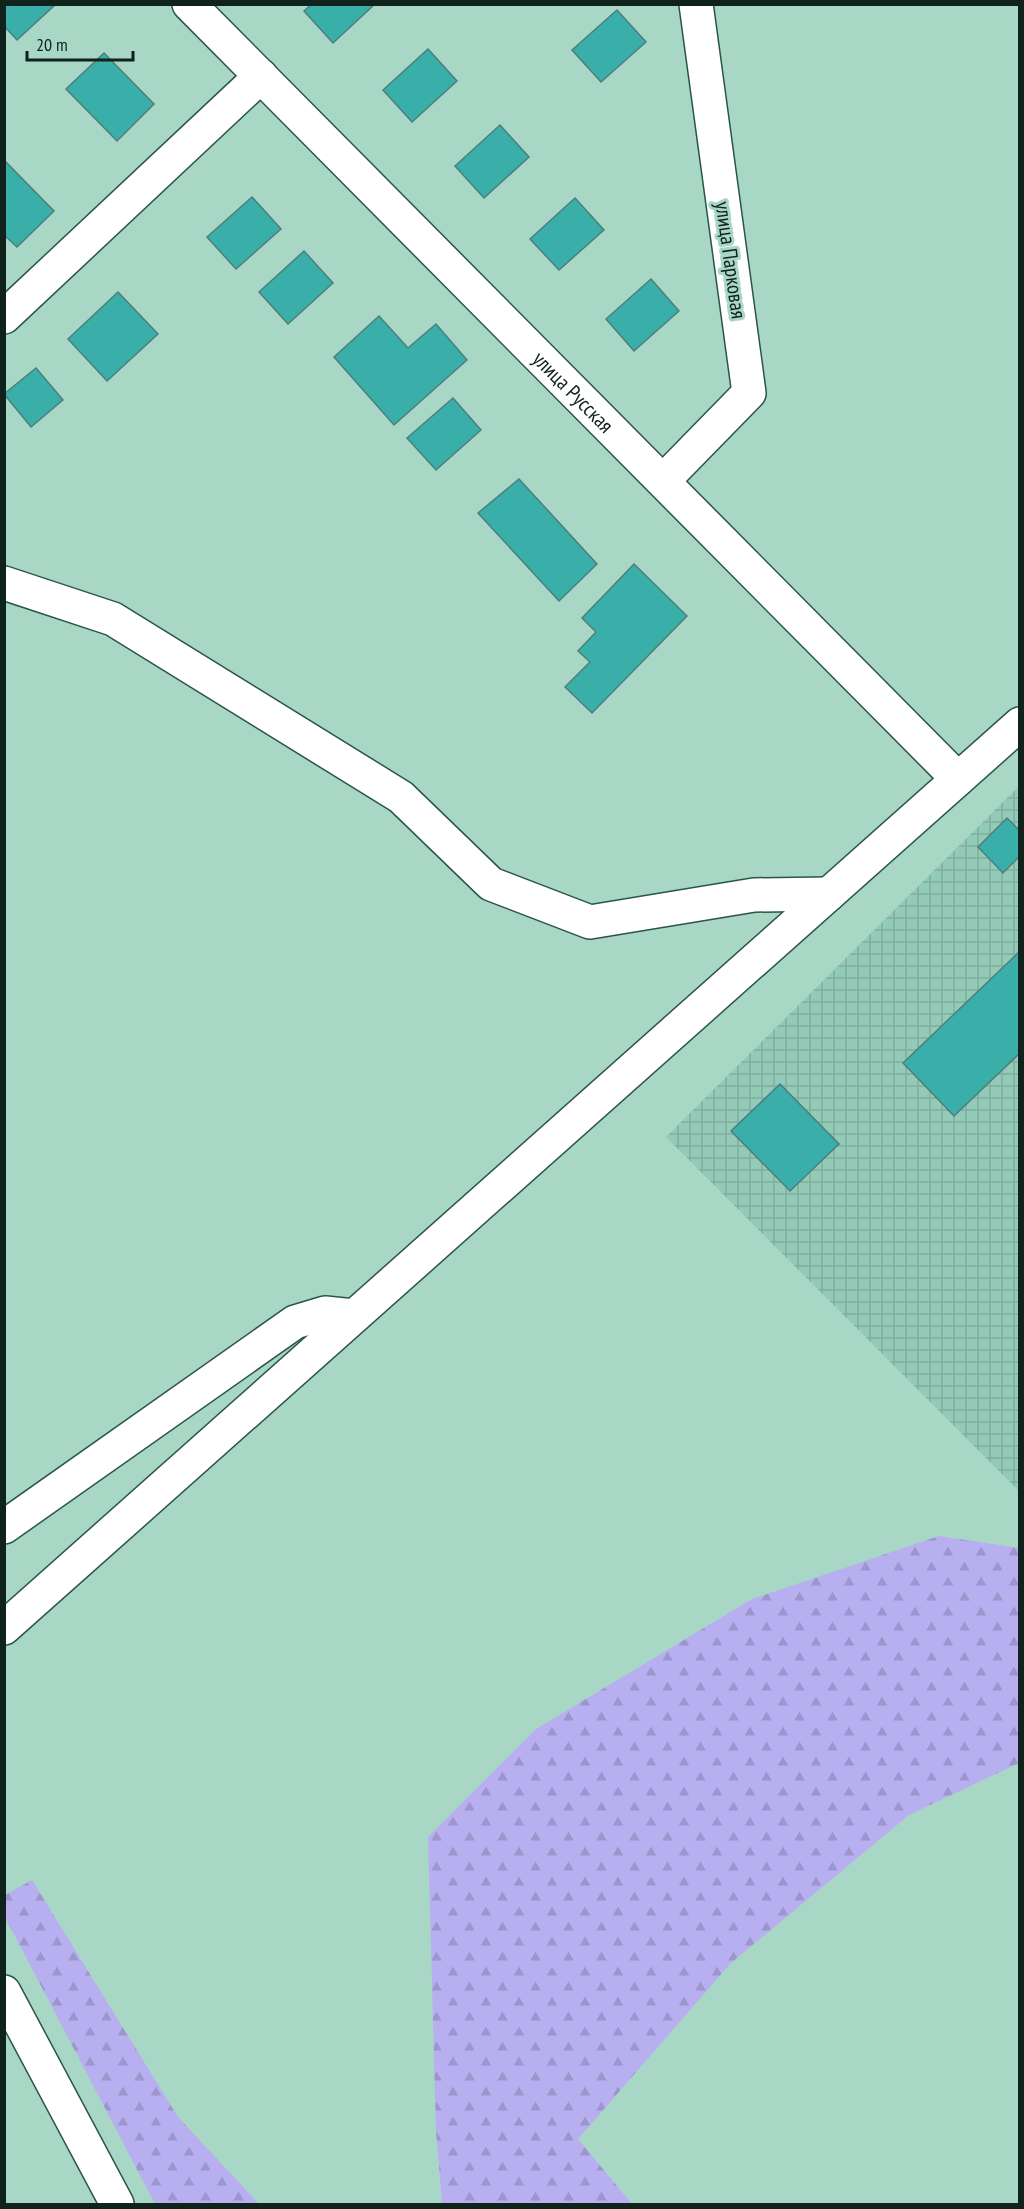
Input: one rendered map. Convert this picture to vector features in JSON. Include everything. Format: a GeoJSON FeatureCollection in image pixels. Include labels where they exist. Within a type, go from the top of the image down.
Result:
{"type":"FeatureCollection","features":[{"type":"Feature","properties":{"kind":"street","name":"улица Русская"},"geometry":{"type":"LineString","coordinates":[[189,4],[958,779]]}},
{"type":"Feature","properties":{"kind":"street","name":"улица Парковая"},"geometry":{"type":"LineString","coordinates":[[663,481],[748,393],[696,4]]}},
{"type":"Feature","properties":{"kind":"street"},"geometry":{"type":"LineString","coordinates":[[4,317],[261,76]]}},
{"type":"Feature","properties":{"kind":"street"},"geometry":{"type":"LineString","coordinates":[[4,583],[112,619],[401,796],[490,884],[590,922],[754,895],[829,894]]}},
{"type":"Feature","properties":{"kind":"street"},"geometry":{"type":"LineString","coordinates":[[4,1628],[1020,724]]}},
{"type":"Feature","properties":{"kind":"street"},"geometry":{"type":"LineString","coordinates":[[4,1527],[296,1322],[325,1313],[354,1316]]}},
{"type":"Feature","properties":{"kind":"street"},"geometry":{"type":"LineString","coordinates":[[4,1992],[117,2205]]}},
{"type":"Feature","properties":{"kind":"shaded area"},"geometry":{"type":"Polygon","coordinates":[[[1019,786],[1019,1491],[666,1137],[1019,786]]]}},
{"type":"Feature","properties":{"kind":"green space"},"geometry":{"type":"Polygon","coordinates":[[[939,1536],[1019,1548],[1019,1763],[909,1815],[731,1963],[578,2139],[632,2204],[442,2204],[436,2131],[428,1837],[536,1729],[752,1599],[939,1536]]]}},
{"type":"Feature","properties":{"kind":"green space"},"geometry":{"type":"Polygon","coordinates":[[[32,1880],[178,2117],[259,2204],[155,2204],[5,1917],[5,1895],[32,1880]]]}},
{"type":"Feature","properties":{"kind":"building"},"geometry":{"type":"Polygon","coordinates":[[[4,4],[56,4],[17,40],[4,26],[4,4]]]}},
{"type":"Feature","properties":{"kind":"building"},"geometry":{"type":"Polygon","coordinates":[[[312,4],[375,4],[333,43],[304,11],[312,4]]]}},
{"type":"Feature","properties":{"kind":"building"},"geometry":{"type":"Polygon","coordinates":[[[617,10],[646,42],[601,82],[572,50],[617,10]]]}},
{"type":"Feature","properties":{"kind":"building"},"geometry":{"type":"Polygon","coordinates":[[[428,49],[457,81],[412,122],[383,90],[428,49]]]}},
{"type":"Feature","properties":{"kind":"building"},"geometry":{"type":"Polygon","coordinates":[[[104,53],[154,104],[117,141],[66,89],[104,53]]]}},
{"type":"Feature","properties":{"kind":"building"},"geometry":{"type":"Polygon","coordinates":[[[500,125],[529,157],[484,198],[455,166],[500,125]]]}},
{"type":"Feature","properties":{"kind":"building"},"geometry":{"type":"Polygon","coordinates":[[[4,160],[54,211],[17,247],[4,235],[4,160]]]}},
{"type":"Feature","properties":{"kind":"building"},"geometry":{"type":"Polygon","coordinates":[[[252,197],[281,229],[236,269],[207,237],[252,197]]]}},
{"type":"Feature","properties":{"kind":"building"},"geometry":{"type":"Polygon","coordinates":[[[575,198],[604,230],[559,270],[530,239],[575,198]]]}},
{"type":"Feature","properties":{"kind":"building"},"geometry":{"type":"Polygon","coordinates":[[[304,251],[333,283],[288,324],[259,292],[304,251]]]}},
{"type":"Feature","properties":{"kind":"building"},"geometry":{"type":"Polygon","coordinates":[[[651,279],[679,311],[634,351],[606,319],[651,279]]]}},
{"type":"Feature","properties":{"kind":"building"},"geometry":{"type":"Polygon","coordinates":[[[118,292],[158,334],[107,381],[68,339],[118,292]]]}},
{"type":"Feature","properties":{"kind":"building"},"geometry":{"type":"Polygon","coordinates":[[[379,316],[408,348],[436,324],[467,360],[394,425],[334,357],[379,316]]]}},
{"type":"Feature","properties":{"kind":"building"},"geometry":{"type":"Polygon","coordinates":[[[36,368],[63,400],[31,427],[4,394],[36,368]]]}},
{"type":"Feature","properties":{"kind":"building"},"geometry":{"type":"Polygon","coordinates":[[[453,398],[481,430],[436,470],[407,438],[453,398]]]}},
{"type":"Feature","properties":{"kind":"building"},"geometry":{"type":"Polygon","coordinates":[[[519,479],[597,564],[559,601],[478,513],[519,479]]]}},
{"type":"Feature","properties":{"kind":"building"},"geometry":{"type":"Polygon","coordinates":[[[634,564],[687,616],[592,713],[565,687],[590,662],[578,651],[596,632],[582,618],[634,564]]]}},
{"type":"Feature","properties":{"kind":"building"},"geometry":{"type":"Polygon","coordinates":[[[1007,818],[1020,831],[1020,856],[1003,873],[978,847],[1007,818]]]}},
{"type":"Feature","properties":{"kind":"building"},"geometry":{"type":"Polygon","coordinates":[[[1020,951],[1020,1053],[954,1116],[903,1063],[1020,951]]]}},
{"type":"Feature","properties":{"kind":"building"},"geometry":{"type":"Polygon","coordinates":[[[780,1084],[839,1144],[790,1191],[731,1131],[780,1084]]]}}]}
